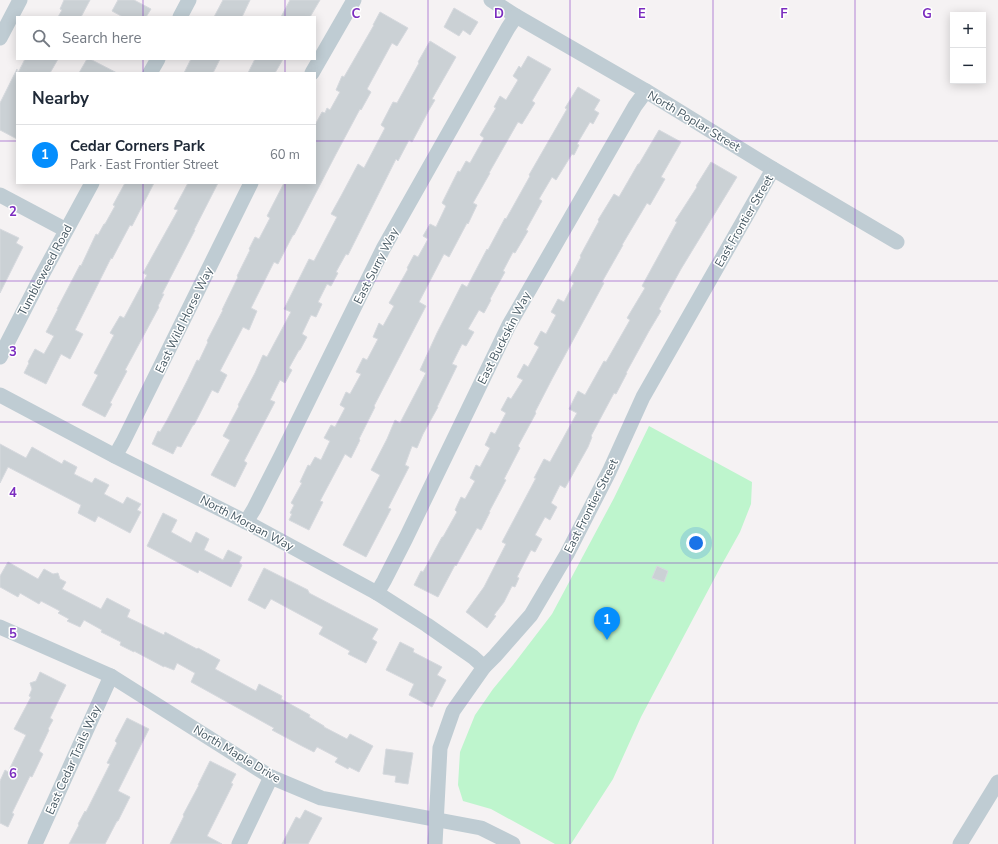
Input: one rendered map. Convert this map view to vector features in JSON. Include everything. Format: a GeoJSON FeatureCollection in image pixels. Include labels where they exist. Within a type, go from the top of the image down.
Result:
{"type":"FeatureCollection","features":[{"type":"Feature","properties":{"kind":"street"},"geometry":{"type":"LineString","coordinates":[[0,38],[20,0]]}},
{"type":"Feature","properties":{"kind":"street"},"geometry":{"type":"LineString","coordinates":[[181,16],[190,0]]}},
{"type":"Feature","properties":{"kind":"street"},"geometry":{"type":"LineString","coordinates":[[313,72],[354,0]]}},
{"type":"Feature","properties":{"kind":"street","name":"North Poplar Street"},"geometry":{"type":"LineString","coordinates":[[491,0],[897,242]]}},
{"type":"Feature","properties":{"kind":"street","name":"East Surry Way"},"geometry":{"type":"LineString","coordinates":[[246,522],[278,463],[384,249],[516,16]]}},
{"type":"Feature","properties":{"kind":"street"},"geometry":{"type":"LineString","coordinates":[[151,72],[157,60]]}},
{"type":"Feature","properties":{"kind":"street","name":"East Buckskin Way"},"geometry":{"type":"LineString","coordinates":[[377,593],[510,325],[635,106],[646,91]]}},
{"type":"Feature","properties":{"kind":"street","name":"East Frontier Street"},"geometry":{"type":"LineString","coordinates":[[435,844],[440,748],[452,711],[484,667],[530,615],[567,554],[609,472],[643,397],[773,169]]}},
{"type":"Feature","properties":{"kind":"street","name":"Tumbleweed Road"},"geometry":{"type":"LineString","coordinates":[[0,357],[91,184]]}},
{"type":"Feature","properties":{"kind":"street","name":"East Wild Horse Way"},"geometry":{"type":"LineString","coordinates":[[115,456],[127,435],[251,184]]}},
{"type":"Feature","properties":{"kind":"street"},"geometry":{"type":"LineString","coordinates":[[0,195],[66,230]]}},
{"type":"Feature","properties":{"kind":"street","name":"North Morgan Way"},"geometry":{"type":"LineString","coordinates":[[0,395],[115,456],[246,522],[377,593],[454,643],[484,667]]}},
{"type":"Feature","properties":{"kind":"street","name":"North Maple Drive"},"geometry":{"type":"LineString","coordinates":[[0,627],[111,676],[271,777],[321,798],[481,828],[513,844]]}},
{"type":"Feature","properties":{"kind":"street","name":"East Cedar Trails Way"},"geometry":{"type":"LineString","coordinates":[[35,844],[111,676]]}},
{"type":"Feature","properties":{"kind":"street"},"geometry":{"type":"LineString","coordinates":[[238,844],[271,777]]}},
{"type":"Feature","properties":{"kind":"street"},"geometry":{"type":"LineString","coordinates":[[960,844],[998,782]]}},
{"type":"Feature","properties":{"kind":"green space"},"geometry":{"type":"Polygon","coordinates":[[[649,426],[752,482],[751,504],[740,532],[641,717],[613,779],[571,844],[555,844],[491,809],[463,801],[458,785],[460,752],[475,715],[493,689],[552,614],[614,498],[649,426]]]}},
{"type":"Feature","properties":{"kind":"building"},"geometry":{"type":"Polygon","coordinates":[[[64,0],[90,0],[82,16],[59,16],[62,10],[60,9],[64,0]]]}},
{"type":"Feature","properties":{"kind":"building"},"geometry":{"type":"Polygon","coordinates":[[[118,0],[134,0],[151,9],[147,16],[121,16],[112,11],[118,0]]]}},
{"type":"Feature","properties":{"kind":"building"},"geometry":{"type":"Polygon","coordinates":[[[223,0],[250,0],[242,16],[215,16],[223,0]]]}},
{"type":"Feature","properties":{"kind":"building"},"geometry":{"type":"Polygon","coordinates":[[[290,0],[320,0],[311,16],[282,16],[290,0]]]}},
{"type":"Feature","properties":{"kind":"building"},"geometry":{"type":"Polygon","coordinates":[[[454,8],[478,22],[470,35],[463,30],[459,36],[444,27],[454,8]]]}},
{"type":"Feature","properties":{"kind":"building"},"geometry":{"type":"Polygon","coordinates":[[[380,12],[408,28],[397,46],[392,43],[367,89],[371,92],[361,110],[360,109],[294,235],[278,264],[274,262],[251,308],[257,311],[249,330],[243,327],[220,371],[227,375],[218,393],[212,390],[181,447],[177,446],[173,454],[152,444],[158,431],[160,432],[167,420],[197,360],[199,361],[238,277],[237,276],[250,250],[249,249],[255,237],[259,239],[270,218],[267,216],[283,184],[316,184],[316,123],[322,112],[325,113],[327,108],[330,110],[340,92],[336,90],[342,76],[344,77],[380,12]]]}},
{"type":"Feature","properties":{"kind":"building"},"geometry":{"type":"Polygon","coordinates":[[[430,41],[456,57],[432,99],[435,100],[412,142],[409,140],[398,161],[396,159],[348,255],[346,254],[336,272],[338,273],[331,286],[327,284],[318,302],[322,304],[316,317],[311,315],[302,334],[307,337],[289,368],[292,370],[285,383],[280,380],[270,400],[275,402],[244,461],[247,463],[235,487],[211,475],[230,440],[223,436],[263,355],[267,357],[291,312],[284,309],[309,259],[314,261],[337,217],[331,214],[358,164],[364,168],[385,128],[381,125],[393,102],[397,103],[430,41]]]}},
{"type":"Feature","properties":{"kind":"building"},"geometry":{"type":"Polygon","coordinates":[[[528,56],[551,69],[532,101],[535,103],[522,124],[518,122],[489,173],[473,203],[477,205],[468,224],[467,223],[449,257],[444,254],[419,302],[426,306],[374,406],[375,407],[351,458],[345,454],[320,501],[323,502],[309,530],[289,520],[292,514],[290,513],[294,505],[291,503],[302,483],[300,482],[308,465],[310,466],[315,457],[321,460],[330,441],[324,438],[331,425],[335,427],[345,408],[340,405],[346,392],[350,394],[361,374],[356,372],[363,358],[367,360],[378,339],[373,337],[379,323],[383,326],[394,306],[389,303],[408,269],[407,268],[414,255],[418,257],[428,239],[423,236],[430,224],[436,227],[446,206],[442,203],[458,171],[460,172],[466,161],[470,163],[484,138],[480,135],[496,108],[494,107],[500,96],[506,100],[518,80],[513,76],[519,66],[521,68],[528,56]]]}},
{"type":"Feature","properties":{"kind":"building"},"geometry":{"type":"Polygon","coordinates":[[[24,60],[57,60],[51,72],[18,72],[24,60]]]}},
{"type":"Feature","properties":{"kind":"building"},"geometry":{"type":"Polygon","coordinates":[[[86,60],[92,60],[115,72],[80,72],[86,60]]]}},
{"type":"Feature","properties":{"kind":"building"},"geometry":{"type":"Polygon","coordinates":[[[190,60],[220,60],[214,72],[184,72],[190,60]]]}},
{"type":"Feature","properties":{"kind":"building"},"geometry":{"type":"Polygon","coordinates":[[[254,60],[282,60],[276,72],[248,72],[254,60]]]}},
{"type":"Feature","properties":{"kind":"building"},"geometry":{"type":"Polygon","coordinates":[[[17,69],[16,138],[0,130],[0,103],[17,69]]]}},
{"type":"Feature","properties":{"kind":"building"},"geometry":{"type":"Polygon","coordinates":[[[578,87],[600,100],[594,110],[599,113],[593,124],[590,122],[577,144],[579,145],[574,155],[572,154],[556,180],[552,177],[539,199],[542,201],[526,230],[528,231],[515,253],[513,252],[503,271],[505,272],[484,313],[479,310],[468,329],[474,332],[466,346],[462,344],[452,364],[457,366],[417,448],[412,446],[405,465],[409,467],[388,508],[391,509],[366,557],[343,545],[380,475],[371,470],[395,420],[400,423],[426,373],[420,370],[462,284],[467,287],[487,249],[488,250],[530,176],[529,175],[567,109],[565,108],[578,87]]]}},
{"type":"Feature","properties":{"kind":"building"},"geometry":{"type":"Polygon","coordinates":[[[659,130],[681,142],[661,177],[665,179],[650,205],[647,203],[602,282],[604,283],[518,446],[520,448],[504,479],[506,480],[481,530],[477,528],[438,597],[414,585],[457,512],[455,510],[461,497],[465,499],[475,481],[470,478],[476,465],[480,467],[490,448],[485,445],[491,432],[495,434],[506,413],[501,410],[508,397],[511,399],[523,380],[517,377],[524,364],[528,367],[539,347],[534,344],[541,331],[546,334],[556,315],[551,312],[558,299],[564,302],[574,283],[569,280],[599,221],[598,220],[614,194],[619,197],[659,130]]]}},
{"type":"Feature","properties":{"kind":"building"},"geometry":{"type":"Polygon","coordinates":[[[711,162],[737,177],[681,269],[659,309],[661,311],[626,373],[616,394],[614,393],[591,436],[592,437],[588,447],[565,488],[560,485],[551,503],[557,507],[550,520],[545,517],[535,535],[542,539],[535,552],[531,550],[517,577],[519,578],[515,587],[512,586],[504,602],[494,615],[496,616],[487,628],[466,612],[484,587],[506,544],[502,542],[536,478],[534,478],[544,459],[550,462],[577,413],[569,409],[578,391],[585,395],[604,361],[606,362],[630,320],[627,318],[645,288],[642,286],[677,222],[675,221],[711,162]]]}},
{"type":"Feature","properties":{"kind":"building"},"geometry":{"type":"Polygon","coordinates":[[[124,184],[153,184],[132,226],[130,225],[112,259],[111,258],[75,330],[83,334],[70,359],[61,354],[46,384],[24,373],[29,363],[28,362],[35,349],[44,354],[54,336],[46,332],[96,234],[98,235],[115,206],[113,205],[124,184]]]}},
{"type":"Feature","properties":{"kind":"building"},"geometry":{"type":"Polygon","coordinates":[[[187,184],[217,184],[162,294],[164,294],[158,306],[159,307],[125,370],[127,371],[110,403],[112,404],[105,417],[82,405],[98,375],[94,373],[114,335],[110,333],[120,316],[124,318],[147,275],[143,273],[178,210],[174,209],[187,184]]]}},
{"type":"Feature","properties":{"kind":"building"},"geometry":{"type":"Polygon","coordinates":[[[0,229],[19,238],[16,243],[23,247],[0,293],[0,229]]]}},
{"type":"Feature","properties":{"kind":"building"},"geometry":{"type":"Polygon","coordinates":[[[0,444],[26,458],[32,447],[62,464],[64,460],[77,467],[74,474],[92,483],[95,478],[109,485],[104,494],[123,504],[127,497],[141,504],[137,510],[141,512],[130,533],[98,516],[95,522],[78,513],[81,505],[8,467],[0,483],[0,444]]]}},
{"type":"Feature","properties":{"kind":"building"},"geometry":{"type":"Polygon","coordinates":[[[163,513],[177,520],[171,532],[191,543],[196,532],[209,539],[204,550],[223,560],[228,550],[242,557],[239,563],[242,565],[231,587],[199,570],[198,573],[147,546],[163,513]]]}},
{"type":"Feature","properties":{"kind":"building"},"geometry":{"type":"Polygon","coordinates":[[[8,562],[38,579],[44,569],[53,574],[58,573],[60,579],[66,582],[62,589],[101,609],[107,598],[130,610],[127,617],[164,635],[165,632],[220,660],[215,669],[256,691],[259,684],[282,696],[281,699],[310,715],[309,717],[324,727],[347,739],[350,734],[373,746],[359,772],[349,767],[348,769],[335,762],[338,758],[317,747],[314,752],[272,730],[274,728],[191,682],[195,673],[177,663],[174,670],[164,667],[120,645],[121,642],[101,632],[102,630],[84,620],[80,627],[67,621],[69,619],[58,613],[60,611],[41,601],[39,604],[20,593],[18,597],[0,587],[0,576],[8,562]]]}},
{"type":"Feature","properties":{"kind":"building"},"geometry":{"type":"Polygon","coordinates":[[[657,566],[668,571],[664,582],[652,578],[657,566]]]}},
{"type":"Feature","properties":{"kind":"building"},"geometry":{"type":"Polygon","coordinates":[[[264,568],[308,590],[309,593],[378,629],[372,639],[377,642],[366,663],[348,654],[350,651],[319,634],[323,627],[271,599],[265,609],[248,600],[264,568]]]}},
{"type":"Feature","properties":{"kind":"building"},"geometry":{"type":"Polygon","coordinates":[[[400,642],[414,649],[413,652],[442,667],[437,675],[446,680],[432,707],[409,695],[414,684],[386,670],[400,642]]]}},
{"type":"Feature","properties":{"kind":"building"},"geometry":{"type":"Polygon","coordinates":[[[40,672],[66,685],[50,718],[53,720],[39,751],[43,754],[32,777],[30,776],[12,813],[14,814],[8,827],[0,823],[0,781],[5,770],[8,772],[26,735],[14,729],[31,697],[29,696],[32,689],[30,683],[36,681],[40,672]]]}},
{"type":"Feature","properties":{"kind":"building"},"geometry":{"type":"Polygon","coordinates":[[[127,718],[149,729],[118,791],[130,797],[105,844],[69,844],[110,764],[107,763],[117,743],[115,741],[127,718]]]}},
{"type":"Feature","properties":{"kind":"building"},"geometry":{"type":"Polygon","coordinates":[[[386,749],[413,753],[408,784],[395,782],[396,776],[383,774],[386,749]]]}},
{"type":"Feature","properties":{"kind":"building"},"geometry":{"type":"Polygon","coordinates":[[[210,761],[236,774],[231,783],[233,784],[207,836],[222,844],[170,844],[184,816],[183,815],[210,761]]]}},
{"type":"Feature","properties":{"kind":"building"},"geometry":{"type":"Polygon","coordinates":[[[305,810],[322,818],[308,844],[282,844],[296,817],[300,819],[305,810]]]}},
{"type":"Feature","properties":{"kind":"place","name":"Cedar Corners Park"},"geometry":{"type":"Point","coordinates":[607,640]}}]}
